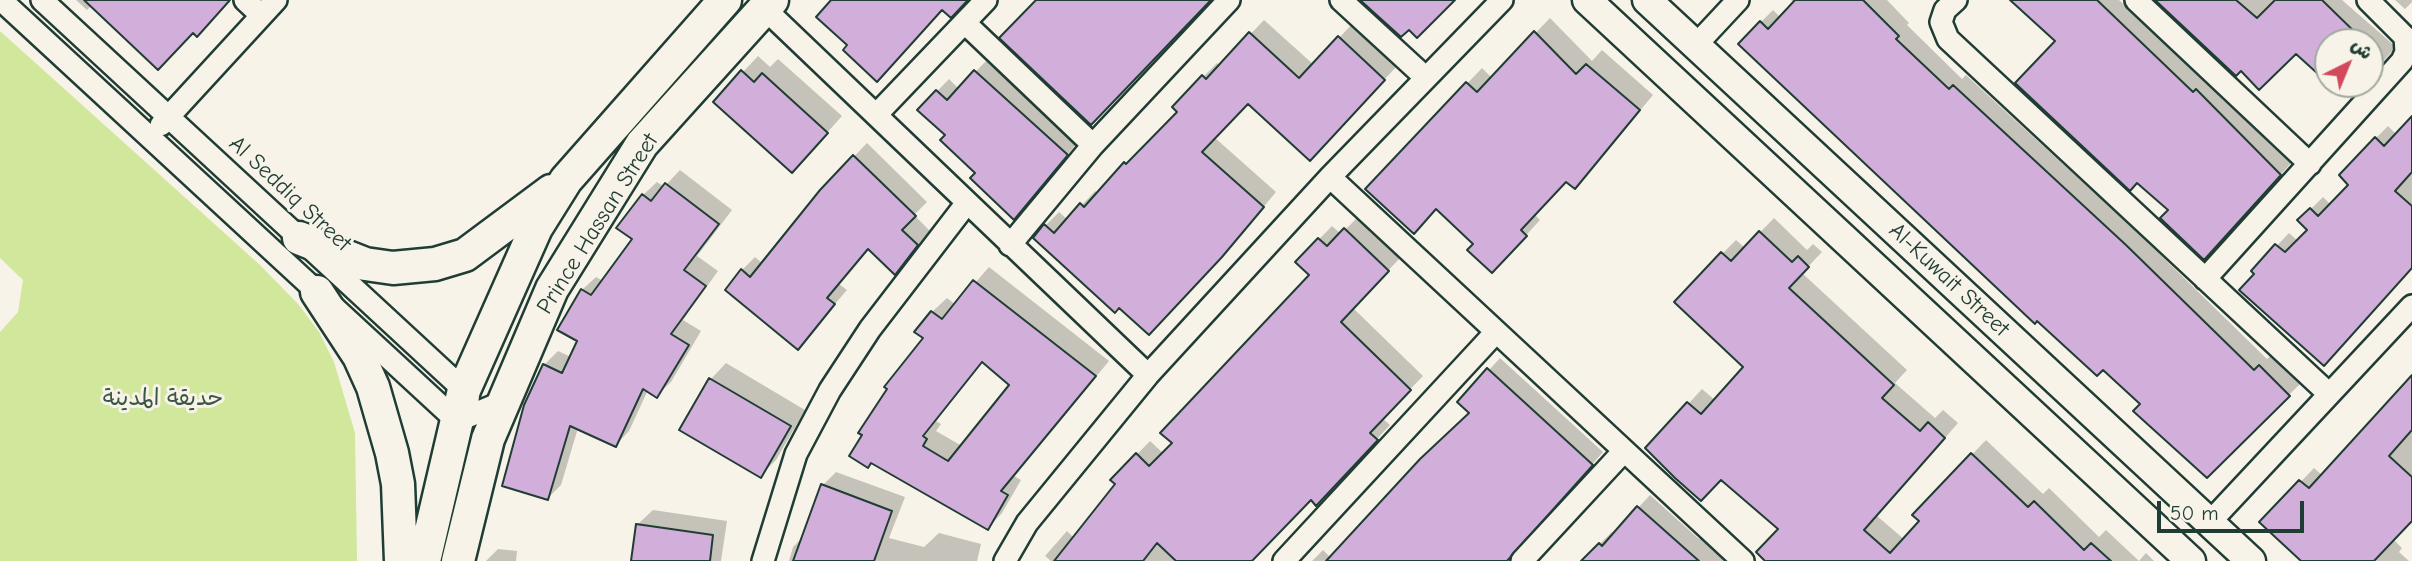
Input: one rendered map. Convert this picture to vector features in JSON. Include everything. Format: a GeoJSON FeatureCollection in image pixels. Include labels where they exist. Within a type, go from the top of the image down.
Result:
{"type":"FeatureCollection","features":[{"type":"Feature","properties":{"kind":"main road","name":"Prince Hassan Street"},"geometry":{"type":"LineString","coordinates":[[424,561],[477,413],[536,228],[566,180],[725,0]]}},
{"type":"Feature","properties":{"kind":"main road","name":"Al-Kuwait Street"},"geometry":{"type":"LineString","coordinates":[[1587,0],[2191,561]]}},
{"type":"Feature","properties":{"kind":"main road","name":"Al-Kuwait Street"},"geometry":{"type":"LineString","coordinates":[[1647,0],[2251,561]]}},
{"type":"Feature","properties":{"kind":"main road","name":"Prince Hassan Street"},"geometry":{"type":"LineString","coordinates":[[458,561],[477,413],[642,144],[768,4]]}},
{"type":"Feature","properties":{"kind":"main road"},"geometry":{"type":"LineString","coordinates":[[299,238],[365,264],[393,268],[435,264],[465,255],[566,180]]}},
{"type":"Feature","properties":{"kind":"main road"},"geometry":{"type":"LineString","coordinates":[[1892,283],[1916,249]]}},
{"type":"Feature","properties":{"kind":"main road"},"geometry":{"type":"LineString","coordinates":[[317,292],[359,356],[373,387],[393,453],[398,484],[401,561]]}},
{"type":"Feature","properties":{"kind":"street"},"geometry":{"type":"LineString","coordinates":[[1,0],[317,292],[477,413]]}},
{"type":"Feature","properties":{"kind":"street","name":"Al Seddiq Street"},"geometry":{"type":"LineString","coordinates":[[42,0],[299,238],[477,413]]}},
{"type":"Feature","properties":{"kind":"street"},"geometry":{"type":"LineString","coordinates":[[150,137],[269,8],[245,0]]}},
{"type":"Feature","properties":{"kind":"street"},"geometry":{"type":"LineString","coordinates":[[876,114],[986,0]]}},
{"type":"Feature","properties":{"kind":"street"},"geometry":{"type":"LineString","coordinates":[[1010,245],[1093,145],[1229,0]]}},
{"type":"Feature","properties":{"kind":"street"},"geometry":{"type":"LineString","coordinates":[[1340,0],[1426,78]]}},
{"type":"Feature","properties":{"kind":"street"},"geometry":{"type":"LineString","coordinates":[[1004,561],[1027,523],[1148,375],[1330,177],[1502,0]]}},
{"type":"Feature","properties":{"kind":"street"},"geometry":{"type":"LineString","coordinates":[[1696,45],[1738,0]]}},
{"type":"Feature","properties":{"kind":"street"},"geometry":{"type":"LineString","coordinates":[[1956,0],[1945,10],[1941,22],[1942,32],[1948,39],[2329,394]]}},
{"type":"Feature","properties":{"kind":"street"},"geometry":{"type":"LineString","coordinates":[[2136,0],[2310,164]]}},
{"type":"Feature","properties":{"kind":"street"},"geometry":{"type":"LineString","coordinates":[[2205,279],[2402,61],[2406,52],[2404,37],[2368,0]]}},
{"type":"Feature","properties":{"kind":"street"},"geometry":{"type":"LineString","coordinates":[[768,4],[966,204],[1148,375]]}},
{"type":"Feature","properties":{"kind":"street"},"geometry":{"type":"LineString","coordinates":[[965,23],[1093,145]]}},
{"type":"Feature","properties":{"kind":"street"},"geometry":{"type":"LineString","coordinates":[[1330,177],[1743,561]]}},
{"type":"Feature","properties":{"kind":"street"},"geometry":{"type":"LineString","coordinates":[[763,561],[796,454],[830,390],[870,329],[966,204]]}},
{"type":"Feature","properties":{"kind":"street"},"geometry":{"type":"LineString","coordinates":[[2210,522],[2412,306]]}},
{"type":"Feature","properties":{"kind":"street"},"geometry":{"type":"LineString","coordinates":[[1284,561],[1496,332]]}},
{"type":"Feature","properties":{"kind":"street"},"geometry":{"type":"LineString","coordinates":[[1522,561],[1623,452]]}},
{"type":"Feature","properties":{"kind":"green space","name":"حديقة المدينة"},"geometry":{"type":"Polygon","coordinates":[[[0,31],[260,265],[299,305],[319,332],[334,362],[355,433],[357,561],[0,561],[0,332],[18,312],[23,280],[0,258],[0,31]]]}},
{"type":"Feature","properties":{"kind":"building"},"geometry":{"type":"Polygon","coordinates":[[[84,0],[230,0],[197,37],[193,33],[158,70],[84,0]]]}},
{"type":"Feature","properties":{"kind":"building"},"geometry":{"type":"Polygon","coordinates":[[[831,0],[968,0],[951,18],[942,10],[877,82],[843,50],[847,45],[816,17],[831,0]]]}},
{"type":"Feature","properties":{"kind":"building"},"geometry":{"type":"Polygon","coordinates":[[[1036,0],[1211,0],[1091,125],[999,38],[1036,0]]]}},
{"type":"Feature","properties":{"kind":"building"},"geometry":{"type":"Polygon","coordinates":[[[1360,0],[1455,0],[1417,38],[1409,30],[1401,37],[1360,0]]]}},
{"type":"Feature","properties":{"kind":"building"},"geometry":{"type":"Polygon","coordinates":[[[1795,0],[1863,0],[1899,36],[1896,39],[1949,89],[1953,85],[2126,245],[2254,370],[2259,365],[2290,396],[2207,478],[2133,411],[2140,404],[2103,370],[2097,376],[2037,321],[2035,324],[1738,44],[1760,21],[1768,29],[1795,0]]]}},
{"type":"Feature","properties":{"kind":"building"},"geometry":{"type":"Polygon","coordinates":[[[2010,0],[2097,0],[2193,92],[2196,89],[2281,175],[2204,260],[2160,218],[2168,210],[2137,183],[2130,191],[2015,83],[2055,41],[2010,0]]]}},
{"type":"Feature","properties":{"kind":"building"},"geometry":{"type":"Polygon","coordinates":[[[2155,0],[2236,0],[2257,18],[2275,0],[2322,0],[2351,28],[2314,28],[2314,70],[2296,54],[2259,90],[2241,71],[2236,76],[2155,0]]]}},
{"type":"Feature","properties":{"kind":"building"},"geometry":{"type":"Polygon","coordinates":[[[1534,31],[1576,74],[1586,64],[1640,110],[1575,189],[1566,182],[1521,230],[1527,236],[1492,273],[1467,250],[1473,244],[1436,209],[1414,234],[1365,189],[1466,82],[1477,92],[1534,31]]]}},
{"type":"Feature","properties":{"kind":"building"},"geometry":{"type":"Polygon","coordinates":[[[1249,32],[1299,78],[1338,36],[1385,80],[1310,161],[1248,104],[1202,152],[1264,207],[1222,257],[1149,335],[1119,308],[1115,313],[1033,238],[1044,224],[1054,233],[1080,203],[1084,207],[1124,162],[1126,164],[1177,112],[1172,107],[1202,75],[1206,79],[1249,32]]]}},
{"type":"Feature","properties":{"kind":"building"},"geometry":{"type":"Polygon","coordinates":[[[741,70],[754,82],[762,73],[828,133],[792,173],[713,102],[741,70]]]}},
{"type":"Feature","properties":{"kind":"building"},"geometry":{"type":"Polygon","coordinates":[[[974,70],[1068,155],[1014,220],[970,178],[975,173],[940,140],[945,135],[917,110],[936,90],[947,100],[974,70]]]}},
{"type":"Feature","properties":{"kind":"building"},"geometry":{"type":"Polygon","coordinates":[[[2412,116],[2412,172],[2395,191],[2412,206],[2412,268],[2324,366],[2239,290],[2254,274],[2251,271],[2275,244],[2285,252],[2307,230],[2297,220],[2310,208],[2318,216],[2348,185],[2339,175],[2375,137],[2384,146],[2412,116]]]}},
{"type":"Feature","properties":{"kind":"building"},"geometry":{"type":"Polygon","coordinates":[[[853,155],[916,216],[902,230],[918,245],[895,275],[868,249],[827,298],[835,304],[798,350],[725,290],[741,269],[750,277],[820,190],[853,155]]]}},
{"type":"Feature","properties":{"kind":"building"},"geometry":{"type":"Polygon","coordinates":[[[665,183],[719,224],[684,270],[706,286],[671,334],[689,345],[657,398],[643,389],[616,447],[570,426],[548,500],[502,486],[524,405],[543,364],[562,373],[577,341],[557,330],[581,289],[591,295],[632,239],[616,228],[642,194],[651,201],[665,183]]]}},
{"type":"Feature","properties":{"kind":"building"},"geometry":{"type":"Polygon","coordinates":[[[1344,228],[1389,271],[1341,322],[1411,390],[1370,433],[1378,440],[1316,506],[1311,500],[1252,561],[1176,561],[1157,543],[1143,561],[1054,561],[1115,484],[1110,480],[1136,453],[1149,466],[1172,443],[1160,433],[1309,275],[1295,262],[1318,238],[1327,246],[1344,228]]]}},
{"type":"Feature","properties":{"kind":"building"},"geometry":{"type":"Polygon","coordinates":[[[1759,231],[1792,262],[1798,256],[1809,267],[1789,288],[1894,385],[1882,398],[1920,431],[1928,422],[1945,438],[1864,530],[1890,553],[1919,521],[1912,515],[1971,453],[2028,507],[2034,501],[2084,550],[2091,543],[2111,561],[1765,561],[1756,552],[1778,529],[1721,480],[1701,501],[1675,478],[1645,448],[1687,402],[1701,414],[1743,367],[1674,302],[1721,252],[1731,261],[1759,231]]]}},
{"type":"Feature","properties":{"kind":"building"},"geometry":{"type":"Polygon","coordinates":[[[973,280],[1096,376],[1001,491],[1008,495],[988,530],[871,463],[868,468],[849,456],[862,435],[858,433],[887,389],[884,387],[923,338],[914,332],[931,311],[942,319],[973,280]],[[982,362],[923,436],[927,439],[923,446],[948,461],[1009,385],[982,362]]]}},
{"type":"Feature","properties":{"kind":"building"},"geometry":{"type":"Polygon","coordinates":[[[1487,368],[1593,465],[1507,561],[1326,561],[1420,459],[1469,413],[1457,402],[1487,368]]]}},
{"type":"Feature","properties":{"kind":"building"},"geometry":{"type":"Polygon","coordinates":[[[2412,375],[2412,430],[2389,456],[2412,477],[2412,521],[2374,561],[2301,561],[2259,522],[2299,480],[2309,488],[2412,375]]]}},
{"type":"Feature","properties":{"kind":"building"},"geometry":{"type":"Polygon","coordinates":[[[709,378],[791,426],[761,478],[679,430],[709,378]]]}},
{"type":"Feature","properties":{"kind":"building"},"geometry":{"type":"Polygon","coordinates":[[[821,484],[892,511],[874,561],[793,561],[821,484]]]}},
{"type":"Feature","properties":{"kind":"building"},"geometry":{"type":"Polygon","coordinates":[[[1637,506],[1699,561],[1581,561],[1599,543],[1602,546],[1637,506]]]}},
{"type":"Feature","properties":{"kind":"building"},"geometry":{"type":"Polygon","coordinates":[[[636,524],[713,535],[710,561],[631,561],[636,524]]]}}]}
